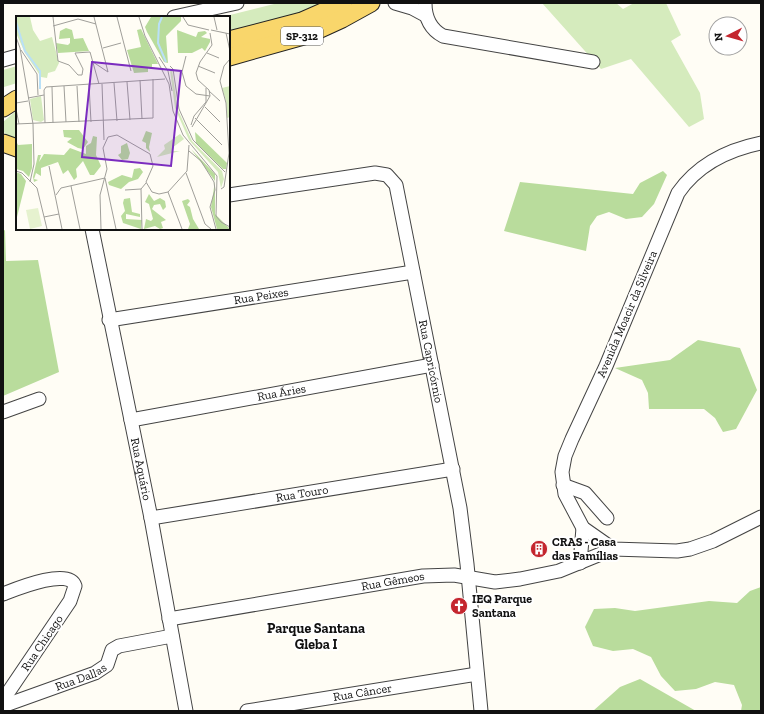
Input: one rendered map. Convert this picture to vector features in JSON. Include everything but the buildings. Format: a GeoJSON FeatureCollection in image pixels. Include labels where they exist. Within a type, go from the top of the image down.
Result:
{"type":"FeatureCollection","features":[{"type":"Feature","properties":{"kind":"main road","name":"SP-312"},"geometry":{"type":"LineString","coordinates":[[230,40],[302,21],[343,3]]}},
{"type":"Feature","properties":{"kind":"main road","name":"SP-312"},"geometry":{"type":"LineString","coordinates":[[230,57],[307,35],[330,25],[371,3]]}},
{"type":"Feature","properties":{"kind":"main road"},"geometry":{"type":"LineString","coordinates":[[3,143],[16,148]]}},
{"type":"Feature","properties":{"kind":"main road"},"geometry":{"type":"LineString","coordinates":[[3,158],[16,152]]}},
{"type":"Feature","properties":{"kind":"street"},"geometry":{"type":"LineString","coordinates":[[178,16],[237,3]]}},
{"type":"Feature","properties":{"kind":"street"},"geometry":{"type":"LineString","coordinates":[[395,3],[412,8],[425,9],[434,31],[443,36],[593,62]]}},
{"type":"Feature","properties":{"kind":"street"},"geometry":{"type":"LineString","coordinates":[[3,60],[16,56]]}},
{"type":"Feature","properties":{"kind":"street","name":"Avenida Moacir da Silveira"},"geometry":{"type":"LineString","coordinates":[[613,549],[583,528],[565,494],[563,484],[564,461],[572,439],[606,366],[678,193],[695,172],[716,158],[744,147],[761,143]]}},
{"type":"Feature","properties":{"kind":"street","name":"Rua Capricórnio"},"geometry":{"type":"LineString","coordinates":[[230,195],[376,173],[387,175],[396,185],[461,514],[469,577],[481,711]]}},
{"type":"Feature","properties":{"kind":"street","name":"Rua Aquário"},"geometry":{"type":"LineString","coordinates":[[92,230],[109,320],[151,518],[186,711]]}},
{"type":"Feature","properties":{"kind":"street","name":"Rua Peixes"},"geometry":{"type":"LineString","coordinates":[[109,320],[413,272]]}},
{"type":"Feature","properties":{"kind":"street","name":"Rua Áries"},"geometry":{"type":"LineString","coordinates":[[131,420],[432,365]]}},
{"type":"Feature","properties":{"kind":"street"},"geometry":{"type":"LineString","coordinates":[[3,412],[39,399]]}},
{"type":"Feature","properties":{"kind":"street","name":"Rua Touro"},"geometry":{"type":"LineString","coordinates":[[151,518],[453,469]]}},
{"type":"Feature","properties":{"kind":"street"},"geometry":{"type":"LineString","coordinates":[[563,484],[585,493],[607,518]]}},
{"type":"Feature","properties":{"kind":"street"},"geometry":{"type":"LineString","coordinates":[[613,549],[677,551],[690,549],[713,541],[761,517]]}},
{"type":"Feature","properties":{"kind":"street"},"geometry":{"type":"LineString","coordinates":[[580,563],[583,528]]}},
{"type":"Feature","properties":{"kind":"street","name":"Rua Gêmeos"},"geometry":{"type":"LineString","coordinates":[[169,619],[423,576],[445,574],[495,582],[520,580],[559,571],[613,549]]}},
{"type":"Feature","properties":{"kind":"street","name":"Rua Chicago"},"geometry":{"type":"LineString","coordinates":[[3,594],[55,578],[67,578],[74,582],[75,590],[70,601],[3,700]]}},
{"type":"Feature","properties":{"kind":"street","name":"Rua Dallas"},"geometry":{"type":"LineString","coordinates":[[3,706],[95,673],[107,665],[112,650],[119,646],[172,636]]}},
{"type":"Feature","properties":{"kind":"street","name":"Rua Câncer"},"geometry":{"type":"LineString","coordinates":[[247,711],[477,674]]}},
{"type":"Feature","properties":{"kind":"green space"},"geometry":{"type":"Polygon","coordinates":[[[278,3],[323,3],[298,17],[230,33],[230,16],[226,16],[278,3]]]}},
{"type":"Feature","properties":{"kind":"green space"},"geometry":{"type":"Polygon","coordinates":[[[542,3],[616,3],[623,9],[634,3],[666,3],[681,35],[671,41],[700,93],[704,119],[689,127],[631,59],[601,69],[542,3]]]}},
{"type":"Feature","properties":{"kind":"green space"},"geometry":{"type":"Polygon","coordinates":[[[16,66],[16,83],[4,87],[3,70],[16,66]]]}},
{"type":"Feature","properties":{"kind":"green space"},"geometry":{"type":"Polygon","coordinates":[[[16,111],[16,138],[8,137],[3,131],[3,122],[16,111]]]}},
{"type":"Feature","properties":{"kind":"green space"},"geometry":{"type":"Polygon","coordinates":[[[663,171],[667,175],[654,204],[642,217],[626,219],[609,212],[597,216],[590,226],[586,251],[504,231],[520,182],[633,194],[640,183],[663,171]]]}},
{"type":"Feature","properties":{"kind":"green space"},"geometry":{"type":"Polygon","coordinates":[[[5,230],[6,261],[38,260],[59,372],[3,396],[3,231],[5,230]]]}},
{"type":"Feature","properties":{"kind":"green space"},"geometry":{"type":"Polygon","coordinates":[[[698,340],[740,348],[757,390],[736,429],[723,432],[715,418],[704,409],[649,409],[648,393],[642,380],[615,368],[670,360],[698,340]]]}},
{"type":"Feature","properties":{"kind":"green space"},"geometry":{"type":"Polygon","coordinates":[[[761,587],[761,711],[741,711],[742,705],[734,685],[715,682],[696,689],[675,691],[661,676],[651,657],[633,649],[613,651],[593,646],[585,627],[594,609],[615,608],[635,611],[709,601],[737,603],[750,591],[761,587]]]}},
{"type":"Feature","properties":{"kind":"green space"},"geometry":{"type":"Polygon","coordinates":[[[640,679],[696,711],[593,711],[620,687],[640,679]]]}},
{"type":"Feature","properties":{"kind":"place","name":"CRAS - Casa das Famílias"},"geometry":{"type":"Point","coordinates":[539,549]}},
{"type":"Feature","properties":{"kind":"place","name":"IEQ Parque Santana"},"geometry":{"type":"Point","coordinates":[459,606]}},
{"type":"Feature","properties":{"kind":"district","name":"Parque Santana Gleba I"},"geometry":{"type":"Point","coordinates":[316,636]}}]}
